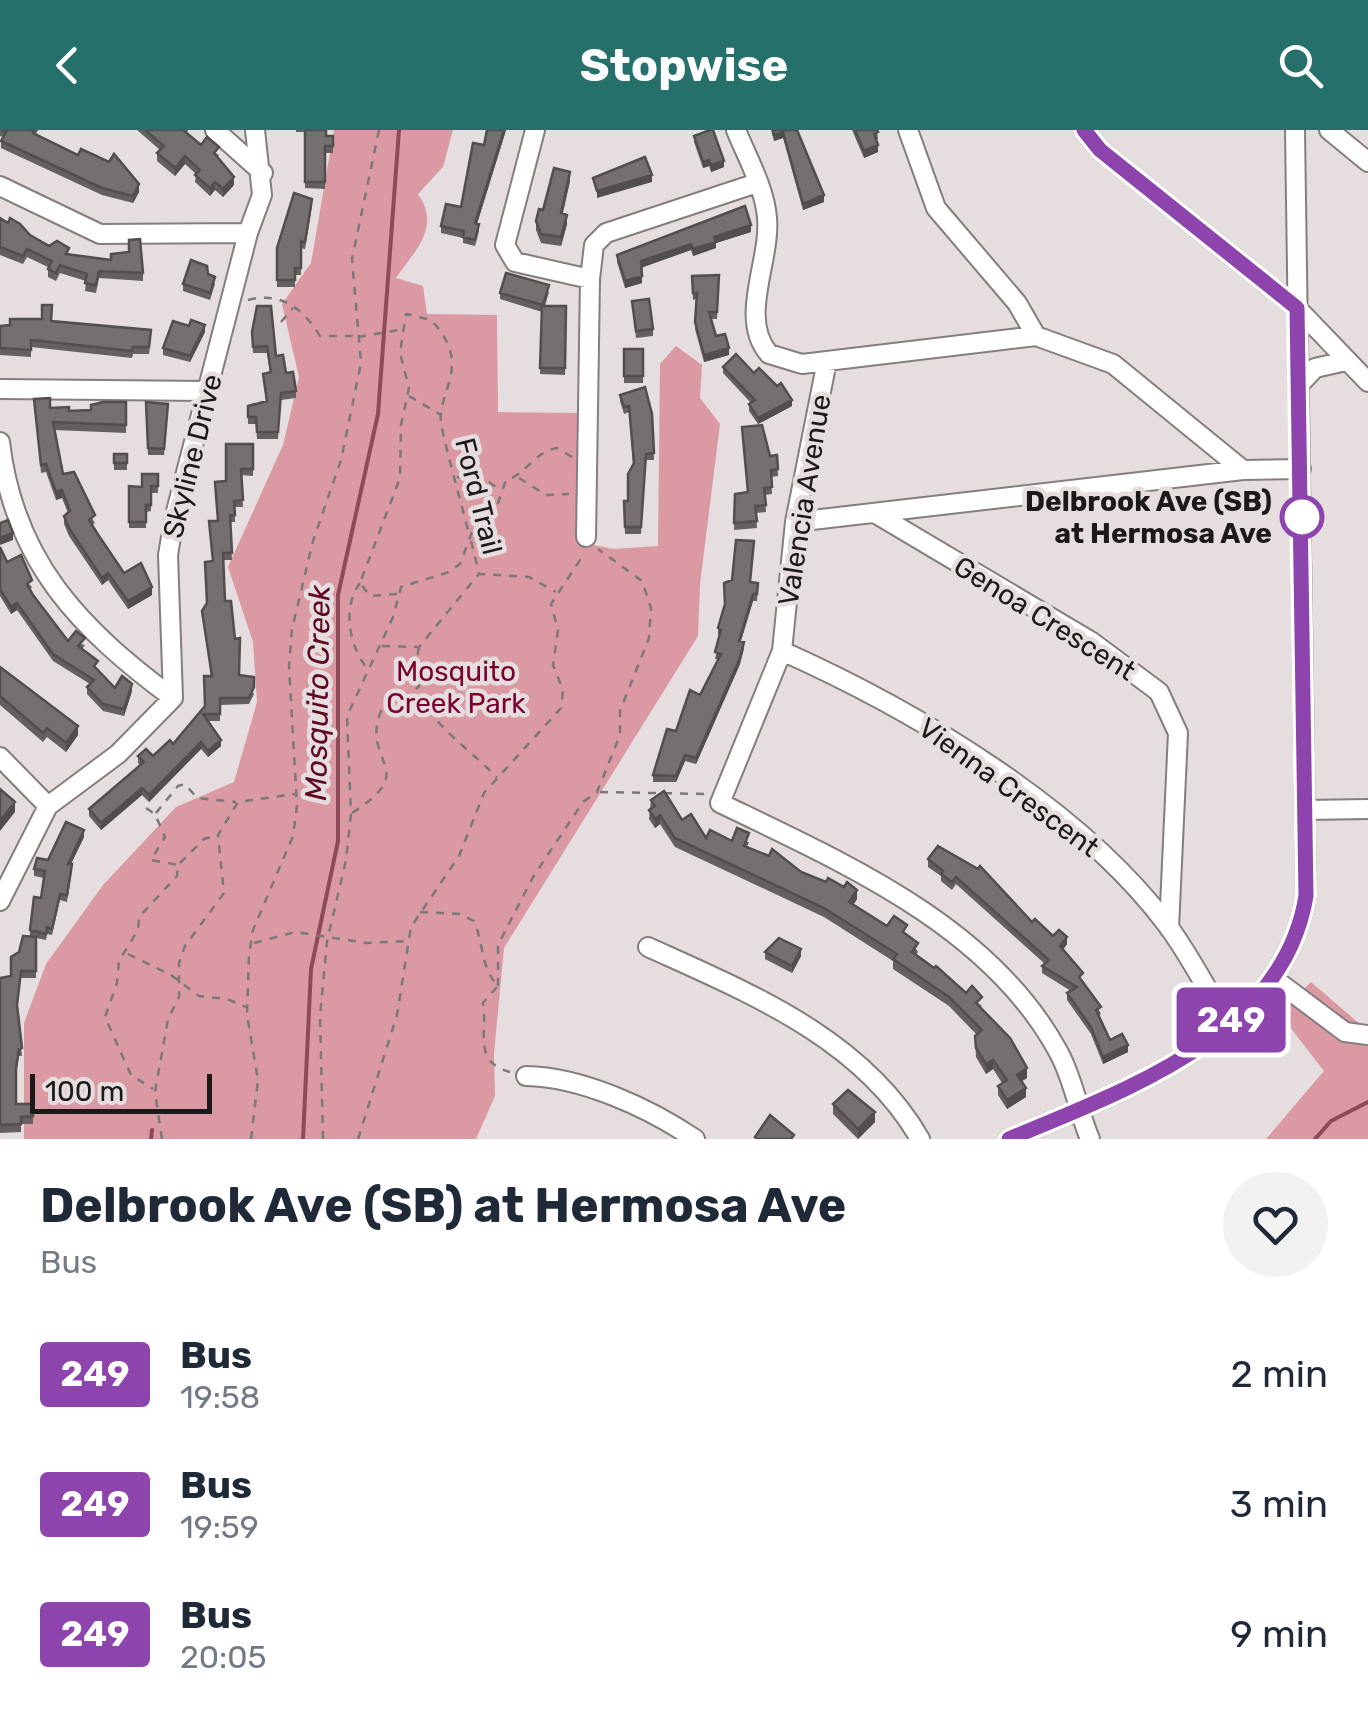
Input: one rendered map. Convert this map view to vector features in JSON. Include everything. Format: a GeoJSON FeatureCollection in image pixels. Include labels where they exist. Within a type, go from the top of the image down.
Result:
{"type":"FeatureCollection","features":[{"type":"Feature","properties":{"kind":"street"},"geometry":{"type":"LineString","coordinates":[[215,130],[263,173]]}},
{"type":"Feature","properties":{"kind":"street","name":"Skyline Drive"},"geometry":{"type":"LineString","coordinates":[[172,698],[168,554],[232,295],[262,195],[263,173],[255,130]]}},
{"type":"Feature","properties":{"kind":"street"},"geometry":{"type":"LineString","coordinates":[[535,130],[506,234],[507,254],[515,262],[590,279]]}},
{"type":"Feature","properties":{"kind":"street","name":"Valencia Avenue"},"geometry":{"type":"LineString","coordinates":[[720,803],[782,651],[795,522],[827,361],[784,361],[760,344],[756,316],[768,238],[767,213],[736,130]]}},
{"type":"Feature","properties":{"kind":"street"},"geometry":{"type":"LineString","coordinates":[[908,130],[936,208],[1017,304],[1036,336]]}},
{"type":"Feature","properties":{"kind":"street"},"geometry":{"type":"LineString","coordinates":[[1084,130],[1100,150],[1297,308],[1368,382]]}},
{"type":"Feature","properties":{"kind":"street"},"geometry":{"type":"LineString","coordinates":[[1009,1139],[1166,1070],[1228,1023],[1273,978],[1301,928],[1306,896],[1306,810],[1295,130]]}},
{"type":"Feature","properties":{"kind":"street"},"geometry":{"type":"LineString","coordinates":[[1328,130],[1368,162]]}},
{"type":"Feature","properties":{"kind":"street"},"geometry":{"type":"LineString","coordinates":[[586,539],[590,279],[594,245],[606,234],[758,183]]}},
{"type":"Feature","properties":{"kind":"street"},"geometry":{"type":"LineString","coordinates":[[0,186],[100,234],[248,234]]}},
{"type":"Feature","properties":{"kind":"street"},"geometry":{"type":"LineString","coordinates":[[827,361],[1036,336],[1112,364],[1244,470]]}},
{"type":"Feature","properties":{"kind":"street"},"geometry":{"type":"LineString","coordinates":[[1299,385],[1314,368],[1346,361]]}},
{"type":"Feature","properties":{"kind":"street"},"geometry":{"type":"LineString","coordinates":[[0,389],[207,391]]}},
{"type":"Feature","properties":{"kind":"street"},"geometry":{"type":"LineString","coordinates":[[0,442],[5,485],[19,528],[46,580],[104,642],[172,698],[118,754],[48,806],[0,901]]}},
{"type":"Feature","properties":{"kind":"street"},"geometry":{"type":"LineString","coordinates":[[795,522],[878,516],[1244,470],[1301,470]]}},
{"type":"Feature","properties":{"kind":"street","name":"Genoa Crescent"},"geometry":{"type":"LineString","coordinates":[[878,516],[1092,642],[1160,692],[1178,733],[1170,928]]}},
{"type":"Feature","properties":{"kind":"street","name":"Vienna Crescent"},"geometry":{"type":"LineString","coordinates":[[782,651],[921,721],[1080,832],[1170,928],[1228,1023]]}},
{"type":"Feature","properties":{"kind":"street"},"geometry":{"type":"LineString","coordinates":[[0,757],[48,806]]}},
{"type":"Feature","properties":{"kind":"street"},"geometry":{"type":"LineString","coordinates":[[720,803],[850,866],[990,964],[1042,1026],[1060,1055],[1090,1139]]}},
{"type":"Feature","properties":{"kind":"street"},"geometry":{"type":"LineString","coordinates":[[1306,810],[1368,809]]}},
{"type":"Feature","properties":{"kind":"street"},"geometry":{"type":"LineString","coordinates":[[648,947],[762,999],[835,1046],[870,1074],[905,1114],[920,1139]]}},
{"type":"Feature","properties":{"kind":"street"},"geometry":{"type":"LineString","coordinates":[[1273,978],[1345,1032],[1368,1035]]}},
{"type":"Feature","properties":{"kind":"street"},"geometry":{"type":"LineString","coordinates":[[526,1076],[546,1076],[622,1101],[695,1139]]}},
{"type":"Feature","properties":{"kind":"path"},"geometry":{"type":"LineString","coordinates":[[251,1139],[258,1080],[247,1008],[251,943],[293,836],[297,794],[289,666],[292,629],[313,541],[341,460],[361,362],[352,259],[379,130]]}},
{"type":"Feature","properties":{"kind":"path"},"geometry":{"type":"LineString","coordinates":[[232,295],[248,300],[277,298],[309,316],[320,336],[400,330],[407,395],[401,425],[400,478],[354,590],[350,636],[366,668]]}},
{"type":"Feature","properties":{"kind":"path"},"geometry":{"type":"LineString","coordinates":[[280,322],[294,307]]}},
{"type":"Feature","properties":{"kind":"path","name":"Ford Trail"},"geometry":{"type":"LineString","coordinates":[[400,330],[406,314],[431,320],[450,351],[453,373],[440,426],[479,574],[529,577],[556,592]]}},
{"type":"Feature","properties":{"kind":"path"},"geometry":{"type":"LineString","coordinates":[[407,395],[442,416]]}},
{"type":"Feature","properties":{"kind":"path"},"geometry":{"type":"LineString","coordinates":[[324,1139],[320,1016],[329,936],[346,860],[350,814],[347,716],[366,668],[380,646],[398,594],[408,583],[449,572],[460,564],[476,519],[497,506],[506,480],[517,477],[549,449],[557,448],[567,457],[589,453]]}},
{"type":"Feature","properties":{"kind":"path"},"geometry":{"type":"LineString","coordinates":[[517,477],[546,495],[588,492]]}},
{"type":"Feature","properties":{"kind":"path"},"geometry":{"type":"LineString","coordinates":[[454,478],[488,482],[502,491]]}},
{"type":"Feature","properties":{"kind":"path"},"geometry":{"type":"LineString","coordinates":[[358,1139],[396,1015],[408,940],[420,912],[459,856],[484,793],[561,708],[562,690],[553,666],[558,630],[551,604],[581,562],[586,539],[642,580],[650,608],[646,649],[620,711],[620,735],[598,792]]}},
{"type":"Feature","properties":{"kind":"path"},"geometry":{"type":"LineString","coordinates":[[479,574],[419,647],[416,672],[432,720],[470,748],[498,779]]}},
{"type":"Feature","properties":{"kind":"path"},"geometry":{"type":"LineString","coordinates":[[360,582],[370,596],[398,594]]}},
{"type":"Feature","properties":{"kind":"path"},"geometry":{"type":"LineString","coordinates":[[380,646],[419,647]]}},
{"type":"Feature","properties":{"kind":"path"},"geometry":{"type":"LineString","coordinates":[[350,814],[379,796],[386,785],[388,773],[376,733],[381,711],[420,686]]}},
{"type":"Feature","properties":{"kind":"path"},"geometry":{"type":"LineString","coordinates":[[156,814],[174,790],[185,784],[197,798],[238,802],[250,797],[297,794]]}},
{"type":"Feature","properties":{"kind":"path"},"geometry":{"type":"LineString","coordinates":[[526,1076],[494,1068],[486,1058],[483,1003],[498,986],[498,945],[532,877],[582,802],[598,792],[698,792],[720,803]]}},
{"type":"Feature","properties":{"kind":"path"},"geometry":{"type":"LineString","coordinates":[[162,1139],[155,1090],[168,1020],[180,997],[185,946],[224,893],[218,835],[238,802]]}},
{"type":"Feature","properties":{"kind":"path"},"geometry":{"type":"LineString","coordinates":[[146,808],[156,814],[165,837],[150,860],[178,865]]}},
{"type":"Feature","properties":{"kind":"path"},"geometry":{"type":"LineString","coordinates":[[155,1090],[131,1075],[107,1028],[105,1016],[117,984],[119,961],[126,953],[139,917],[177,876],[178,865],[204,839],[218,835]]}},
{"type":"Feature","properties":{"kind":"path"},"geometry":{"type":"LineString","coordinates":[[420,912],[460,914],[474,921],[482,939],[481,957],[498,986]]}},
{"type":"Feature","properties":{"kind":"path"},"geometry":{"type":"LineString","coordinates":[[251,943],[266,943],[292,932],[367,943],[408,940]]}},
{"type":"Feature","properties":{"kind":"path"},"geometry":{"type":"LineString","coordinates":[[126,953],[199,996],[227,998],[247,1008]]}},
{"type":"Feature","properties":{"kind":"green space","name":"Mosquito Creek Park"},"geometry":{"type":"Polygon","coordinates":[[[334,130],[453,130],[443,167],[418,194],[427,217],[423,238],[396,278],[423,286],[427,314],[497,315],[498,412],[578,413],[576,541],[613,549],[658,546],[660,364],[676,346],[702,365],[700,398],[720,424],[700,584],[698,636],[504,948],[494,1054],[495,1096],[476,1139],[24,1139],[24,1023],[46,964],[103,885],[176,807],[234,782],[257,702],[253,642],[228,567],[283,445],[299,377],[282,304],[311,263],[334,130]]]}},
{"type":"Feature","properties":{"kind":"green space"},"geometry":{"type":"Polygon","coordinates":[[[1311,982],[1368,1031],[1368,1139],[1266,1139],[1324,1071],[1279,1013],[1311,982]]]}},
{"type":"Feature","properties":{"kind":"building"},"geometry":{"type":"Polygon","coordinates":[[[3,130],[34,130],[33,133],[78,155],[81,149],[109,162],[114,154],[139,184],[133,196],[102,188],[1,141],[6,132],[3,130]]]}},
{"type":"Feature","properties":{"kind":"building"},"geometry":{"type":"Polygon","coordinates":[[[145,130],[183,130],[201,145],[207,137],[219,147],[214,153],[234,177],[223,189],[215,182],[210,188],[195,175],[200,170],[185,156],[175,168],[157,153],[164,146],[145,130]]]}},
{"type":"Feature","properties":{"kind":"building"},"geometry":{"type":"Polygon","coordinates":[[[305,130],[326,130],[326,136],[333,136],[333,146],[325,146],[325,182],[305,182],[305,130]]]}},
{"type":"Feature","properties":{"kind":"building"},"geometry":{"type":"Polygon","coordinates":[[[487,130],[504,130],[475,223],[479,224],[475,240],[463,237],[464,231],[441,226],[446,204],[461,207],[473,143],[484,145],[487,130]]]}},
{"type":"Feature","properties":{"kind":"building"},"geometry":{"type":"Polygon","coordinates":[[[710,130],[724,161],[711,165],[709,160],[703,162],[694,136],[710,130]]]}},
{"type":"Feature","properties":{"kind":"building"},"geometry":{"type":"Polygon","coordinates":[[[773,130],[797,130],[824,195],[803,204],[783,132],[774,135],[773,130]]]}},
{"type":"Feature","properties":{"kind":"building"},"geometry":{"type":"Polygon","coordinates":[[[855,130],[877,130],[874,134],[878,145],[864,151],[855,130]]]}},
{"type":"Feature","properties":{"kind":"building"},"geometry":{"type":"Polygon","coordinates":[[[645,157],[652,175],[597,191],[593,178],[645,157]]]}},
{"type":"Feature","properties":{"kind":"building"},"geometry":{"type":"Polygon","coordinates":[[[554,168],[570,172],[561,213],[567,215],[561,237],[541,234],[536,221],[539,209],[543,210],[554,168]]]}},
{"type":"Feature","properties":{"kind":"building"},"geometry":{"type":"Polygon","coordinates":[[[294,193],[312,199],[305,242],[301,241],[301,268],[295,268],[295,280],[277,280],[277,248],[294,193]]]}},
{"type":"Feature","properties":{"kind":"building"},"geometry":{"type":"Polygon","coordinates":[[[745,206],[751,225],[714,237],[716,242],[693,249],[691,244],[641,261],[642,276],[625,281],[617,255],[745,206]]]}},
{"type":"Feature","properties":{"kind":"building"},"geometry":{"type":"Polygon","coordinates":[[[0,218],[8,223],[10,218],[49,246],[57,241],[69,248],[66,254],[111,260],[111,254],[129,252],[129,240],[140,239],[143,273],[99,271],[96,285],[85,283],[87,274],[60,265],[56,273],[48,269],[52,261],[27,249],[23,256],[0,247],[0,218]]]}},
{"type":"Feature","properties":{"kind":"building"},"geometry":{"type":"Polygon","coordinates":[[[191,260],[207,266],[208,274],[215,277],[210,293],[183,284],[191,260]]]}},
{"type":"Feature","properties":{"kind":"building"},"geometry":{"type":"Polygon","coordinates":[[[506,273],[549,285],[543,305],[500,293],[506,273]]]}},
{"type":"Feature","properties":{"kind":"building"},"geometry":{"type":"Polygon","coordinates":[[[719,275],[717,312],[709,312],[716,336],[725,334],[729,348],[704,355],[695,322],[697,293],[693,293],[692,276],[719,275]]]}},
{"type":"Feature","properties":{"kind":"building"},"geometry":{"type":"Polygon","coordinates":[[[649,299],[653,329],[636,331],[632,301],[649,299]]]}},
{"type":"Feature","properties":{"kind":"building"},"geometry":{"type":"Polygon","coordinates":[[[42,305],[52,305],[51,321],[151,330],[149,347],[133,347],[132,351],[31,340],[31,350],[0,348],[0,326],[10,325],[10,319],[42,319],[42,305]]]}},
{"type":"Feature","properties":{"kind":"building"},"geometry":{"type":"Polygon","coordinates":[[[257,306],[271,306],[276,356],[283,355],[286,373],[293,372],[296,391],[281,393],[278,432],[257,432],[256,417],[248,417],[248,406],[267,401],[263,374],[271,372],[267,346],[253,347],[257,306]]]}},
{"type":"Feature","properties":{"kind":"building"},"geometry":{"type":"Polygon","coordinates":[[[542,306],[566,306],[565,368],[540,368],[542,306]]]}},
{"type":"Feature","properties":{"kind":"building"},"geometry":{"type":"Polygon","coordinates":[[[191,320],[205,325],[190,356],[163,348],[173,321],[189,326],[191,320]]]}},
{"type":"Feature","properties":{"kind":"building"},"geometry":{"type":"Polygon","coordinates":[[[624,349],[643,349],[643,376],[624,376],[624,349]]]}},
{"type":"Feature","properties":{"kind":"building"},"geometry":{"type":"Polygon","coordinates":[[[736,354],[754,373],[759,368],[777,386],[781,383],[792,400],[758,418],[749,404],[755,400],[723,367],[736,354]]]}},
{"type":"Feature","properties":{"kind":"building"},"geometry":{"type":"Polygon","coordinates":[[[645,387],[652,414],[654,453],[646,454],[641,527],[625,527],[624,501],[628,501],[628,474],[634,463],[629,406],[624,407],[620,395],[645,387]]]}},
{"type":"Feature","properties":{"kind":"building"},"geometry":{"type":"Polygon","coordinates":[[[50,398],[50,408],[69,407],[69,411],[91,410],[91,405],[103,402],[126,402],[126,425],[53,422],[63,474],[74,472],[95,515],[89,520],[124,573],[141,563],[152,587],[128,601],[108,573],[102,578],[69,528],[64,516],[70,511],[62,490],[56,492],[46,464],[41,465],[34,399],[50,398]]]}},
{"type":"Feature","properties":{"kind":"building"},"geometry":{"type":"Polygon","coordinates":[[[146,402],[168,404],[164,449],[148,448],[146,402]]]}},
{"type":"Feature","properties":{"kind":"building"},"geometry":{"type":"Polygon","coordinates":[[[762,425],[770,456],[777,455],[778,469],[771,470],[772,487],[764,488],[766,505],[755,506],[757,521],[734,523],[735,494],[748,492],[742,427],[762,425]]]}},
{"type":"Feature","properties":{"kind":"building"},"geometry":{"type":"Polygon","coordinates":[[[226,444],[253,444],[253,469],[241,469],[243,500],[234,501],[235,515],[230,515],[232,553],[223,553],[225,601],[231,601],[235,639],[240,638],[239,675],[254,677],[254,687],[249,698],[220,698],[220,714],[203,714],[221,740],[208,751],[201,742],[149,795],[142,788],[101,823],[89,809],[144,762],[138,756],[146,749],[153,756],[170,740],[173,744],[205,706],[204,676],[212,676],[202,611],[207,603],[205,562],[213,561],[209,521],[218,521],[215,482],[226,481],[226,444]]]}},
{"type":"Feature","properties":{"kind":"building"},"geometry":{"type":"Polygon","coordinates":[[[114,454],[127,454],[127,463],[114,463],[114,454]]]}},
{"type":"Feature","properties":{"kind":"building"},"geometry":{"type":"Polygon","coordinates":[[[142,474],[158,474],[158,486],[151,486],[146,522],[129,522],[129,486],[142,487],[142,474]]]}},
{"type":"Feature","properties":{"kind":"building"},"geometry":{"type":"Polygon","coordinates":[[[8,520],[13,533],[0,538],[0,523],[8,520]]]}},
{"type":"Feature","properties":{"kind":"building"},"geometry":{"type":"Polygon","coordinates":[[[736,540],[754,541],[750,582],[758,583],[739,641],[744,642],[740,658],[696,758],[685,755],[676,776],[653,775],[667,729],[676,731],[690,690],[700,695],[721,654],[715,652],[721,630],[718,628],[725,604],[724,583],[732,580],[736,540]]]}},
{"type":"Feature","properties":{"kind":"building"},"geometry":{"type":"Polygon","coordinates":[[[0,547],[7,562],[21,555],[32,580],[27,584],[33,595],[68,641],[76,631],[85,638],[78,646],[98,661],[94,666],[115,688],[122,676],[132,684],[124,709],[103,704],[87,687],[94,680],[53,654],[17,603],[11,607],[0,589],[0,547]]]}},
{"type":"Feature","properties":{"kind":"building"},"geometry":{"type":"Polygon","coordinates":[[[0,667],[78,726],[66,743],[47,728],[43,733],[0,696],[0,667]]]}},
{"type":"Feature","properties":{"kind":"building"},"geometry":{"type":"Polygon","coordinates":[[[0,789],[15,802],[0,821],[0,789]]]}},
{"type":"Feature","properties":{"kind":"building"},"geometry":{"type":"Polygon","coordinates":[[[664,791],[682,820],[691,814],[706,838],[710,830],[732,841],[737,828],[749,833],[744,846],[769,856],[772,849],[801,872],[826,882],[828,878],[844,887],[847,882],[857,890],[849,902],[887,926],[894,916],[907,925],[903,932],[918,943],[912,952],[936,966],[966,993],[972,986],[982,997],[976,1003],[1010,1038],[1027,1068],[1017,1075],[1026,1088],[1007,1100],[998,1086],[1007,1080],[993,1060],[986,1064],[976,1048],[975,1036],[982,1030],[949,997],[893,959],[897,954],[824,908],[675,838],[660,815],[655,819],[649,810],[655,806],[651,800],[664,791]]]}},
{"type":"Feature","properties":{"kind":"building"},"geometry":{"type":"Polygon","coordinates":[[[66,822],[84,830],[68,864],[72,864],[67,895],[60,894],[52,929],[47,927],[46,934],[30,930],[34,897],[41,898],[45,871],[34,869],[37,858],[48,860],[66,822]]]}},
{"type":"Feature","properties":{"kind":"building"},"geometry":{"type":"Polygon","coordinates":[[[938,846],[978,869],[980,866],[1032,922],[1035,919],[1053,936],[1059,930],[1067,937],[1060,946],[1083,973],[1079,977],[1101,1007],[1096,1010],[1110,1040],[1122,1034],[1128,1045],[1103,1057],[1091,1027],[1067,993],[1077,987],[1042,966],[1049,960],[956,877],[952,882],[941,874],[943,871],[928,859],[938,846]]]}},
{"type":"Feature","properties":{"kind":"building"},"geometry":{"type":"Polygon","coordinates":[[[23,936],[36,937],[36,971],[21,971],[17,1005],[22,1048],[16,1068],[16,1104],[33,1104],[33,1116],[21,1117],[21,1124],[0,1125],[0,978],[11,976],[11,957],[19,952],[23,936]]]}},
{"type":"Feature","properties":{"kind":"building"},"geometry":{"type":"Polygon","coordinates":[[[779,938],[801,949],[792,966],[765,952],[779,938]]]}},
{"type":"Feature","properties":{"kind":"building"},"geometry":{"type":"Polygon","coordinates":[[[848,1090],[875,1112],[858,1129],[833,1104],[848,1090]]]}},
{"type":"Feature","properties":{"kind":"building"},"geometry":{"type":"Polygon","coordinates":[[[770,1115],[794,1135],[791,1139],[755,1137],[770,1115]]]}},
{"type":"Feature","properties":{"kind":"waterway","name":"Mosquito Creek"},"geometry":{"type":"LineString","coordinates":[[303,1139],[311,969],[338,841],[338,595],[378,414],[399,130]]}},
{"type":"Feature","properties":{"kind":"waterway"},"geometry":{"type":"LineString","coordinates":[[1315,1139],[1331,1121],[1368,1102]]}},
{"type":"Feature","properties":{"kind":"waterway"},"geometry":{"type":"LineString","coordinates":[[151,1139],[152,1130]]}},
{"type":"Feature","properties":{"kind":"bus line","name":"249"},"geometry":{"type":"LineString","coordinates":[[1009,1139],[1190,1056],[1273,978],[1301,928],[1306,896],[1297,308],[1100,150],[1084,130]]}},
{"type":"Feature","properties":{"kind":"place","name":"Delbrook Ave (SB) at Hermosa Ave"},"geometry":{"type":"Point","coordinates":[1302,517]}}]}
